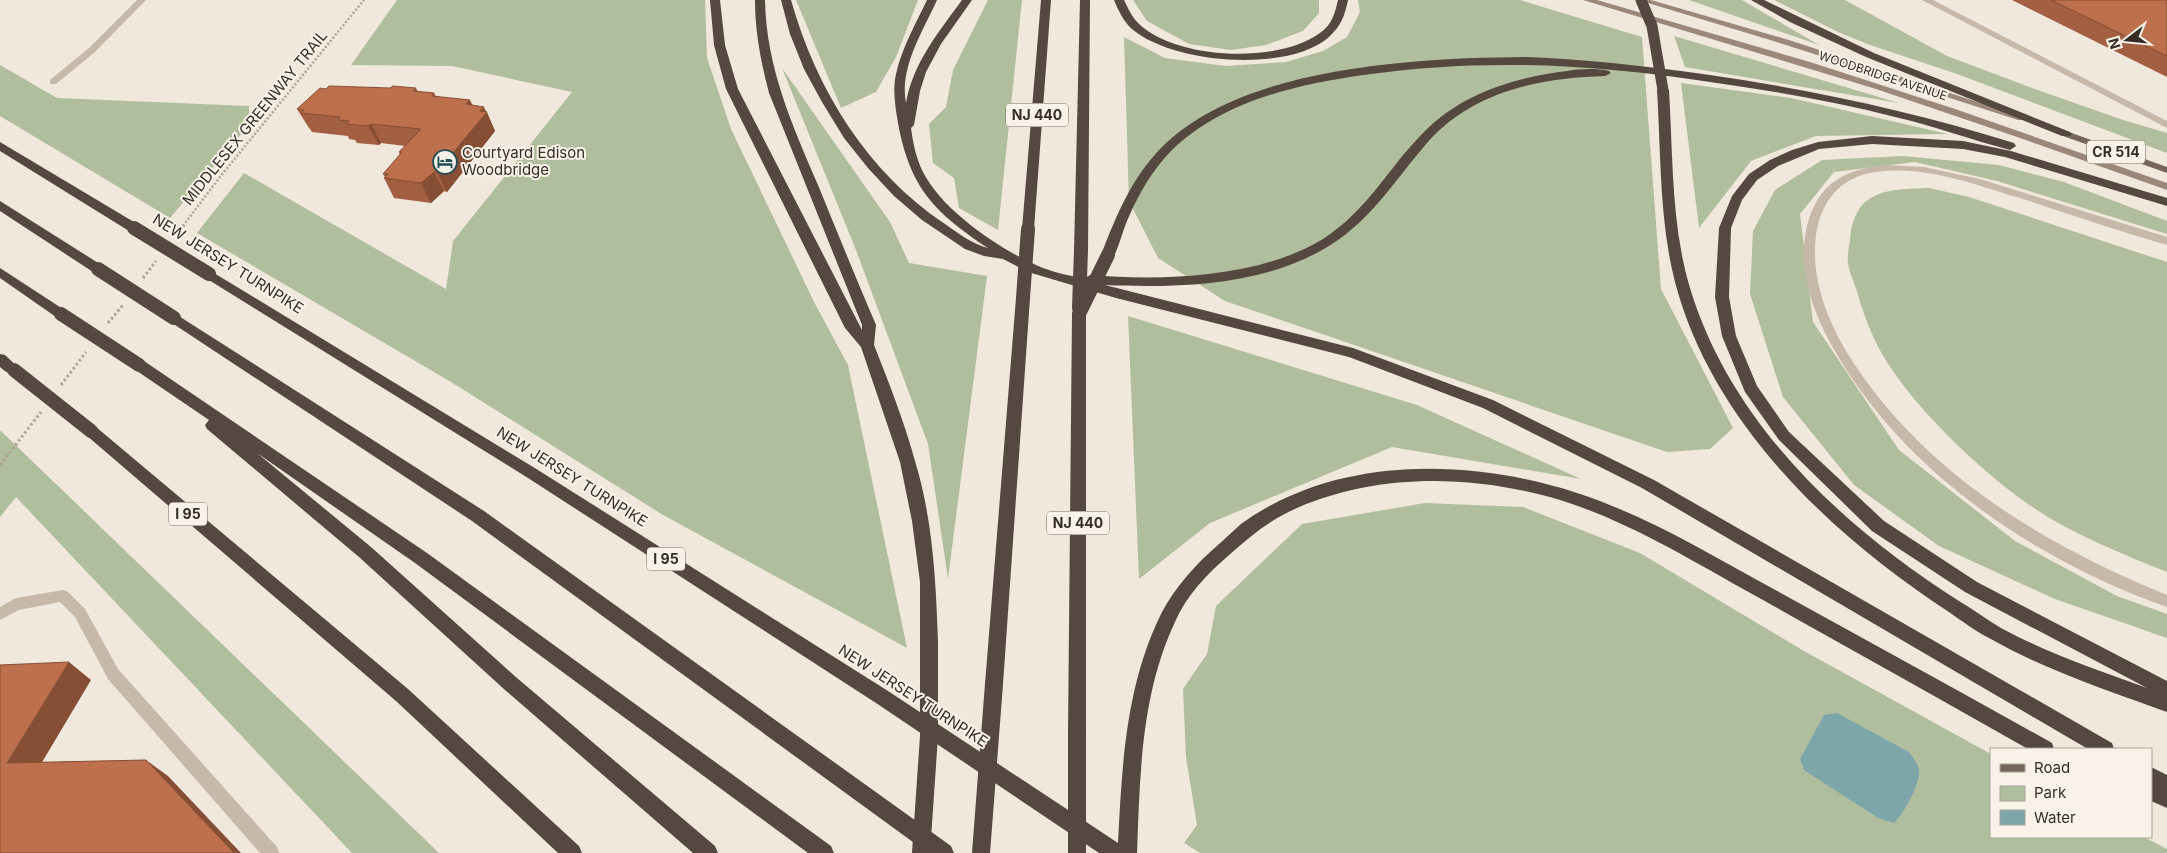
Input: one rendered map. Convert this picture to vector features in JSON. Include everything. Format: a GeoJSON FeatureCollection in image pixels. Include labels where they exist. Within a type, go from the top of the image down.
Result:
{"type":"FeatureCollection","features":[{"type":"Feature","properties":{"kind":"highway"},"geometry":{"type":"LineString","coordinates":[[715,0],[718,42],[732,89],[852,328],[867,345],[908,462],[920,521],[928,582],[929,736],[921,853]]}},
{"type":"Feature","properties":{"kind":"highway"},"geometry":{"type":"LineString","coordinates":[[760,0],[762,40],[768,71],[779,106],[869,325],[867,345]]}},
{"type":"Feature","properties":{"kind":"highway"},"geometry":{"type":"LineString","coordinates":[[786,0],[794,29],[804,54],[832,108],[866,158],[887,183],[912,207],[953,235],[978,250],[1010,257]]}},
{"type":"Feature","properties":{"kind":"highway"},"geometry":{"type":"LineString","coordinates":[[932,0],[909,49],[902,71],[899,97],[909,151],[917,172],[930,192],[961,224],[1010,257],[1034,269],[1121,295],[1279,332],[1353,353],[1422,377],[1488,404],[1648,484],[2103,748]]}},
{"type":"Feature","properties":{"kind":"highway"},"geometry":{"type":"LineString","coordinates":[[907,132],[913,97],[920,72],[935,46],[967,0]]}},
{"type":"Feature","properties":{"kind":"highway","name":"NJ 440"},"geometry":{"type":"LineString","coordinates":[[981,853],[1046,0]]}},
{"type":"Feature","properties":{"kind":"highway","name":"NJ 440"},"geometry":{"type":"LineString","coordinates":[[1078,853],[1079,314],[1085,0]]}},
{"type":"Feature","properties":{"kind":"highway"},"geometry":{"type":"LineString","coordinates":[[1120,0],[1134,25],[1150,36],[1171,46],[1195,53],[1227,57],[1274,54],[1307,45],[1328,34],[1338,19],[1343,0]]}},
{"type":"Feature","properties":{"kind":"highway"},"geometry":{"type":"LineString","coordinates":[[1641,0],[1652,26],[1663,90],[1674,236],[1682,280],[1696,326],[1724,382],[1755,430],[1798,482],[1833,515],[1926,588],[1993,632],[2058,664],[2167,704]]}},
{"type":"Feature","properties":{"kind":"highway"},"geometry":{"type":"LineString","coordinates":[[1756,0],[1800,24],[1901,70],[2066,134]]}},
{"type":"Feature","properties":{"kind":"highway"},"geometry":{"type":"LineString","coordinates":[[1079,314],[1108,255],[1118,226],[1142,179],[1159,157],[1178,139],[1224,109],[1253,96],[1315,80],[1399,67],[1482,61],[1523,61],[1618,66],[1796,91],[1888,110],[1985,138],[2167,202]]}},
{"type":"Feature","properties":{"kind":"highway"},"geometry":{"type":"LineString","coordinates":[[1059,277],[1099,281],[1201,280],[1235,275],[1268,267],[1297,257],[1326,242],[1348,227],[1372,205],[1433,129],[1463,106],[1483,96],[1534,80],[1575,75],[1630,73],[1701,77]]}},
{"type":"Feature","properties":{"kind":"highway"},"geometry":{"type":"LineString","coordinates":[[2167,202],[2007,154],[1963,145],[1872,140],[1818,146],[1796,153],[1774,164],[1753,178],[1736,199],[1725,228],[1722,297],[1729,336],[1750,388],[1784,436],[1878,526],[1971,587],[2167,690]]}},
{"type":"Feature","properties":{"kind":"highway","name":"NEW JERSEY TURNPIKE"},"geometry":{"type":"LineString","coordinates":[[0,146],[533,474],[882,697],[1116,853]]}},
{"type":"Feature","properties":{"kind":"highway"},"geometry":{"type":"LineString","coordinates":[[0,205],[478,516],[944,853]]}},
{"type":"Feature","properties":{"kind":"highway"},"geometry":{"type":"LineString","coordinates":[[0,272],[421,558],[824,853]]}},
{"type":"Feature","properties":{"kind":"highway","name":"I 95"},"geometry":{"type":"LineString","coordinates":[[0,359],[91,431],[402,695],[572,853]]}},
{"type":"Feature","properties":{"kind":"highway"},"geometry":{"type":"LineString","coordinates":[[139,365],[365,552],[526,696],[708,853]]}},
{"type":"Feature","properties":{"kind":"highway"},"geometry":{"type":"LineString","coordinates":[[1127,853],[1132,745],[1140,701],[1151,660],[1166,620],[1187,587],[1227,544],[1248,527],[1288,504],[1336,485],[1378,477],[1424,474],[1472,476],[1523,484],[1576,499],[1646,528],[1911,672],[2043,748]]}},
{"type":"Feature","properties":{"kind":"highway"},"geometry":{"type":"LineString","coordinates":[[2152,777],[2167,785]]}},
{"type":"Feature","properties":{"kind":"highway"},"geometry":{"type":"LineString","coordinates":[[2152,792],[2167,799]]}},
{"type":"Feature","properties":{"kind":"main road","name":"WOODBRIDGE AVENUE"},"geometry":{"type":"LineString","coordinates":[[1587,0],[1869,85],[1985,123],[2167,187]]}},
{"type":"Feature","properties":{"kind":"main road","name":"WOODBRIDGE AVENUE"},"geometry":{"type":"LineString","coordinates":[[1641,0],[1858,64],[2167,170]]}},
{"type":"Feature","properties":{"kind":"street"},"geometry":{"type":"LineString","coordinates":[[53,82],[92,50],[142,0]]}},
{"type":"Feature","properties":{"kind":"street"},"geometry":{"type":"LineString","coordinates":[[1926,0],[2167,125]]}},
{"type":"Feature","properties":{"kind":"street"},"geometry":{"type":"LineString","coordinates":[[2167,241],[1976,181],[1944,173],[1891,168],[1871,170],[1852,175],[1836,184],[1825,198],[1814,219],[1810,241],[1810,270],[1817,300],[1831,333],[1850,365],[1877,404],[1941,471],[1986,507],[2038,541],[2095,571],[2167,601]]}},
{"type":"Feature","properties":{"kind":"street"},"geometry":{"type":"LineString","coordinates":[[0,614],[16,604],[63,596],[80,613],[113,674],[271,853]]}},
{"type":"Feature","properties":{"kind":"path","name":"MIDDLESEX GREENWAY TRAIL"},"geometry":{"type":"LineString","coordinates":[[173,239],[220,177],[364,0]]}},
{"type":"Feature","properties":{"kind":"path"},"geometry":{"type":"LineString","coordinates":[[143,278],[161,255]]}},
{"type":"Feature","properties":{"kind":"path"},"geometry":{"type":"LineString","coordinates":[[107,325],[125,302]]}},
{"type":"Feature","properties":{"kind":"path"},"geometry":{"type":"LineString","coordinates":[[60,387],[89,348]]}},
{"type":"Feature","properties":{"kind":"path"},"geometry":{"type":"LineString","coordinates":[[0,465],[42,410]]}},
{"type":"Feature","properties":{"kind":"green space"},"geometry":{"type":"Polygon","coordinates":[[[397,0],[705,0],[707,58],[731,129],[814,302],[848,365],[907,648],[663,515],[451,382],[197,233],[244,173],[446,289],[453,241],[572,92],[452,66],[351,65],[397,0]]]}},
{"type":"Feature","properties":{"kind":"green space"},"geometry":{"type":"Polygon","coordinates":[[[796,0],[918,0],[896,57],[876,92],[841,108],[796,0]]]}},
{"type":"Feature","properties":{"kind":"green space"},"geometry":{"type":"Polygon","coordinates":[[[988,0],[1022,0],[998,230],[959,208],[954,178],[933,163],[929,124],[946,107],[953,70],[988,0]]]}},
{"type":"Feature","properties":{"kind":"green space"},"geometry":{"type":"Polygon","coordinates":[[[1133,0],[1319,0],[1319,13],[1303,31],[1266,45],[1231,50],[1189,44],[1147,21],[1133,0]]]}},
{"type":"Feature","properties":{"kind":"green space"},"geometry":{"type":"Polygon","coordinates":[[[1358,0],[1520,0],[1642,37],[1661,289],[1733,428],[1710,449],[1667,452],[1225,301],[1158,258],[1129,201],[1124,37],[1165,58],[1226,66],[1286,62],[1323,51],[1347,37],[1360,12],[1358,0]]]}},
{"type":"Feature","properties":{"kind":"green space"},"geometry":{"type":"Polygon","coordinates":[[[1689,0],[1742,0],[1819,45],[1689,0]]]}},
{"type":"Feature","properties":{"kind":"green space"},"geometry":{"type":"Polygon","coordinates":[[[1774,0],[1845,0],[1947,56],[2123,120],[2167,133],[2167,153],[1957,74],[1870,45],[1838,32],[1774,0]]]}},
{"type":"Feature","properties":{"kind":"green space"},"geometry":{"type":"Polygon","coordinates":[[[1674,36],[1899,103],[1685,67],[1674,36]]]}},
{"type":"Feature","properties":{"kind":"green space"},"geometry":{"type":"Polygon","coordinates":[[[0,65],[57,98],[249,106],[249,125],[170,218],[0,116],[0,65]]]}},
{"type":"Feature","properties":{"kind":"green space"},"geometry":{"type":"Polygon","coordinates":[[[782,68],[890,222],[909,263],[987,276],[948,579],[928,444],[856,250],[782,68]]]}},
{"type":"Feature","properties":{"kind":"green space"},"geometry":{"type":"Polygon","coordinates":[[[1681,83],[1791,98],[1948,134],[1816,136],[1751,161],[1699,228],[1681,83]]]}},
{"type":"Feature","properties":{"kind":"green space"},"geometry":{"type":"Polygon","coordinates":[[[1903,156],[1999,165],[2064,182],[2167,221],[2167,234],[1997,181],[1915,162],[1834,172],[1800,214],[1813,322],[1899,450],[2015,541],[2117,596],[2167,614],[2167,638],[2055,599],[1939,546],[1854,485],[1783,397],[1750,294],[1753,231],[1775,190],[1822,160],[1903,156]]]}},
{"type":"Feature","properties":{"kind":"green space"},"geometry":{"type":"Polygon","coordinates":[[[1929,188],[1969,197],[2167,262],[2167,572],[2113,550],[2060,524],[2009,490],[1967,454],[1927,414],[1909,393],[1881,352],[1873,337],[1850,272],[1848,254],[1853,223],[1858,211],[1875,196],[1900,190],[1929,188]]]}},
{"type":"Feature","properties":{"kind":"green space"},"geometry":{"type":"Polygon","coordinates":[[[1128,316],[1417,405],[1581,479],[1392,447],[1210,523],[1139,579],[1128,316]]]}},
{"type":"Feature","properties":{"kind":"green space"},"geometry":{"type":"Polygon","coordinates":[[[0,431],[439,853],[352,853],[16,497],[0,517],[0,431]]]}},
{"type":"Feature","properties":{"kind":"green space"},"geometry":{"type":"Polygon","coordinates":[[[1425,503],[1523,507],[1640,553],[1804,651],[1990,753],[1990,838],[2146,838],[2167,849],[2167,853],[1200,853],[1184,843],[1197,825],[1186,757],[1183,689],[1207,654],[1216,606],[1302,524],[1425,503]]]}},
{"type":"Feature","properties":{"kind":"water"},"geometry":{"type":"Polygon","coordinates":[[[1837,713],[1909,752],[1916,762],[1919,775],[1915,790],[1894,823],[1878,818],[1804,770],[1800,759],[1824,715],[1837,713]]]}},
{"type":"Feature","properties":{"kind":"building"},"geometry":{"type":"Polygon","coordinates":[[[2051,0],[2167,0],[2167,56],[2051,0]]]}},
{"type":"Feature","properties":{"kind":"building"},"geometry":{"type":"Polygon","coordinates":[[[329,86],[416,88],[413,91],[434,93],[432,96],[470,100],[466,104],[484,107],[480,111],[487,112],[437,172],[434,172],[421,183],[384,178],[388,174],[383,174],[402,152],[399,152],[421,129],[371,124],[368,126],[346,124],[349,121],[338,120],[340,117],[301,113],[304,110],[297,109],[320,88],[326,89],[329,86]]]}},
{"type":"Feature","properties":{"kind":"building"},"geometry":{"type":"Polygon","coordinates":[[[69,662],[7,763],[146,760],[234,853],[0,853],[0,665],[69,662]]]}},
{"type":"Feature","properties":{"kind":"place","name":"Courtyard Edison Woodbridge"},"geometry":{"type":"Point","coordinates":[445,162]}}]}
